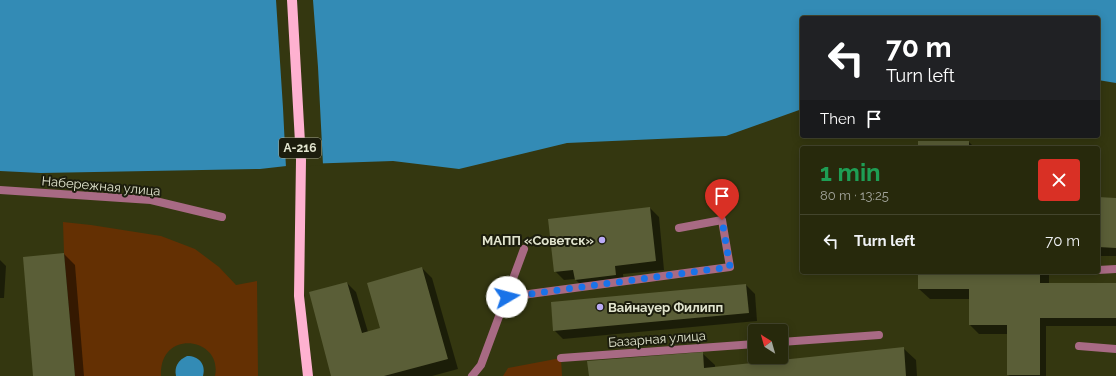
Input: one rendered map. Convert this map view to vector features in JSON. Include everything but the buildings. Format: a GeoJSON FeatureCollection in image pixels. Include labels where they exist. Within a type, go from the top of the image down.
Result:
{"type":"FeatureCollection","features":[{"type":"Feature","properties":{"kind":"main road","name":"А-216"},"geometry":{"type":"LineString","coordinates":[[292,0],[300,160],[299,296],[308,376]]}},
{"type":"Feature","properties":{"kind":"street","name":"Набережная улица"},"geometry":{"type":"LineString","coordinates":[[0,190],[151,200],[222,217]]}},
{"type":"Feature","properties":{"kind":"street"},"geometry":{"type":"LineString","coordinates":[[507,297],[730,267],[722,220],[680,228]]}},
{"type":"Feature","properties":{"kind":"street"},"geometry":{"type":"LineString","coordinates":[[472,376],[481,365],[524,249]]}},
{"type":"Feature","properties":{"kind":"street"},"geometry":{"type":"LineString","coordinates":[[1100,270],[1116,269]]}},
{"type":"Feature","properties":{"kind":"street"},"geometry":{"type":"LineString","coordinates":[[788,342],[879,335]]}},
{"type":"Feature","properties":{"kind":"street","name":"Базарная улица"},"geometry":{"type":"LineString","coordinates":[[561,358],[669,352],[748,345]]}},
{"type":"Feature","properties":{"kind":"street"},"geometry":{"type":"LineString","coordinates":[[1079,346],[1116,349]]}},
{"type":"Feature","properties":{"kind":"shaded area"},"geometry":{"type":"Polygon","coordinates":[[[63,222],[161,236],[195,249],[219,267],[236,285],[257,281],[258,376],[215,376],[215,363],[210,353],[201,346],[190,343],[179,345],[170,350],[163,361],[161,376],[75,376],[64,253],[63,222]]]}},
{"type":"Feature","properties":{"kind":"shaded area"},"geometry":{"type":"Polygon","coordinates":[[[561,358],[562,376],[503,376],[508,368],[561,358]]]}},
{"type":"Feature","properties":{"kind":"water"},"geometry":{"type":"Polygon","coordinates":[[[0,0],[1116,0],[1116,83],[1100,80],[1100,16],[800,16],[800,110],[726,136],[567,143],[459,169],[393,161],[304,164],[260,169],[41,173],[0,171],[0,0]]]}},
{"type":"Feature","properties":{"kind":"water"},"geometry":{"type":"Polygon","coordinates":[[[187,356],[195,357],[201,362],[204,372],[203,376],[176,376],[177,364],[187,356]]]}},
{"type":"Feature","properties":{"kind":"pier"},"geometry":{"type":"Polygon","coordinates":[[[276,0],[313,0],[323,165],[286,168],[276,0]]]}},
{"type":"Feature","properties":{"kind":"place","name":"МАПП «Советск»"},"geometry":{"type":"Point","coordinates":[602,240]}},
{"type":"Feature","properties":{"kind":"place","name":"Вайнауер Филипп"},"geometry":{"type":"Point","coordinates":[600,307]}},
{"type":"Feature","properties":{"kind":"route"},"geometry":{"type":"LineString","coordinates":[[507,297],[730,267],[722,220]]}}]}
